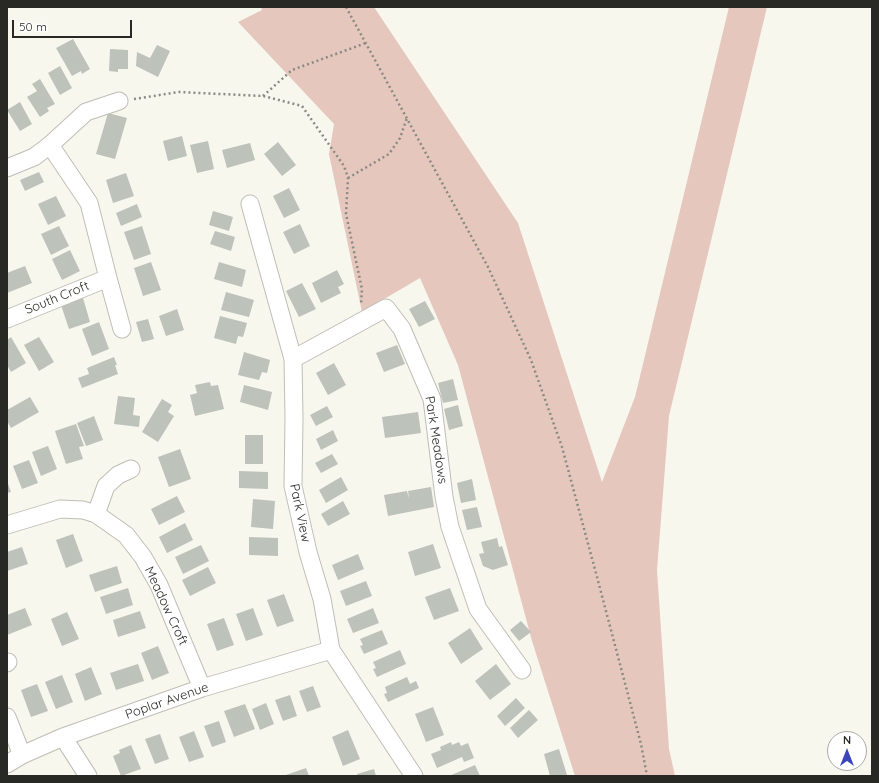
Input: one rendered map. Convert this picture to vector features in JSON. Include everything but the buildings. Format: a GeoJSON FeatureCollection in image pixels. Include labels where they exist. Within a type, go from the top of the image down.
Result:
{"type":"FeatureCollection","features":[{"type":"Feature","properties":{"kind":"street"},"geometry":{"type":"LineString","coordinates":[[7,168],[34,157],[50,145],[86,112],[119,101]]}},
{"type":"Feature","properties":{"kind":"street"},"geometry":{"type":"LineString","coordinates":[[50,145],[89,203],[122,328]]}},
{"type":"Feature","properties":{"kind":"street","name":"Park View"},"geometry":{"type":"LineString","coordinates":[[250,204],[293,359],[293,486],[308,552],[322,599],[331,650],[414,776]]}},
{"type":"Feature","properties":{"kind":"street","name":"South Croft"},"geometry":{"type":"LineString","coordinates":[[7,318],[108,278]]}},
{"type":"Feature","properties":{"kind":"street","name":"Park Meadows"},"geometry":{"type":"LineString","coordinates":[[293,359],[386,308],[402,329],[432,399],[444,497],[450,527],[478,609],[522,670]]}},
{"type":"Feature","properties":{"kind":"street"},"geometry":{"type":"LineString","coordinates":[[96,514],[106,486],[118,475],[131,469]]}},
{"type":"Feature","properties":{"kind":"street","name":"Meadow Croft"},"geometry":{"type":"LineString","coordinates":[[7,525],[60,509],[83,510],[96,514],[126,535],[143,557],[159,585],[202,688]]}},
{"type":"Feature","properties":{"kind":"street","name":"Poplar Avenue"},"geometry":{"type":"LineString","coordinates":[[7,764],[22,755],[63,736],[202,688],[331,650]]}},
{"type":"Feature","properties":{"kind":"street"},"geometry":{"type":"LineString","coordinates":[[7,717],[22,755]]}},
{"type":"Feature","properties":{"kind":"street"},"geometry":{"type":"LineString","coordinates":[[63,736],[88,776]]}},
{"type":"Feature","properties":{"kind":"path"},"geometry":{"type":"LineString","coordinates":[[346,7],[488,267],[534,367],[562,447],[641,744],[647,776]]}},
{"type":"Feature","properties":{"kind":"path"},"geometry":{"type":"LineString","coordinates":[[262,96],[292,70],[366,43]]}},
{"type":"Feature","properties":{"kind":"path"},"geometry":{"type":"LineString","coordinates":[[119,101],[179,92],[262,96],[302,106],[344,166],[348,178],[346,214],[362,290],[360,322]]}},
{"type":"Feature","properties":{"kind":"path"},"geometry":{"type":"LineString","coordinates":[[348,178],[389,154],[400,138],[407,118]]}},
{"type":"Feature","properties":{"kind":"shaded area"},"geometry":{"type":"Polygon","coordinates":[[[261,7],[374,7],[518,223],[602,482],[635,397],[729,7],[767,7],[669,416],[657,570],[669,749],[675,776],[575,776],[532,641],[458,365],[420,278],[362,312],[329,154],[334,124],[238,22],[262,10],[261,7]]]}}]}
